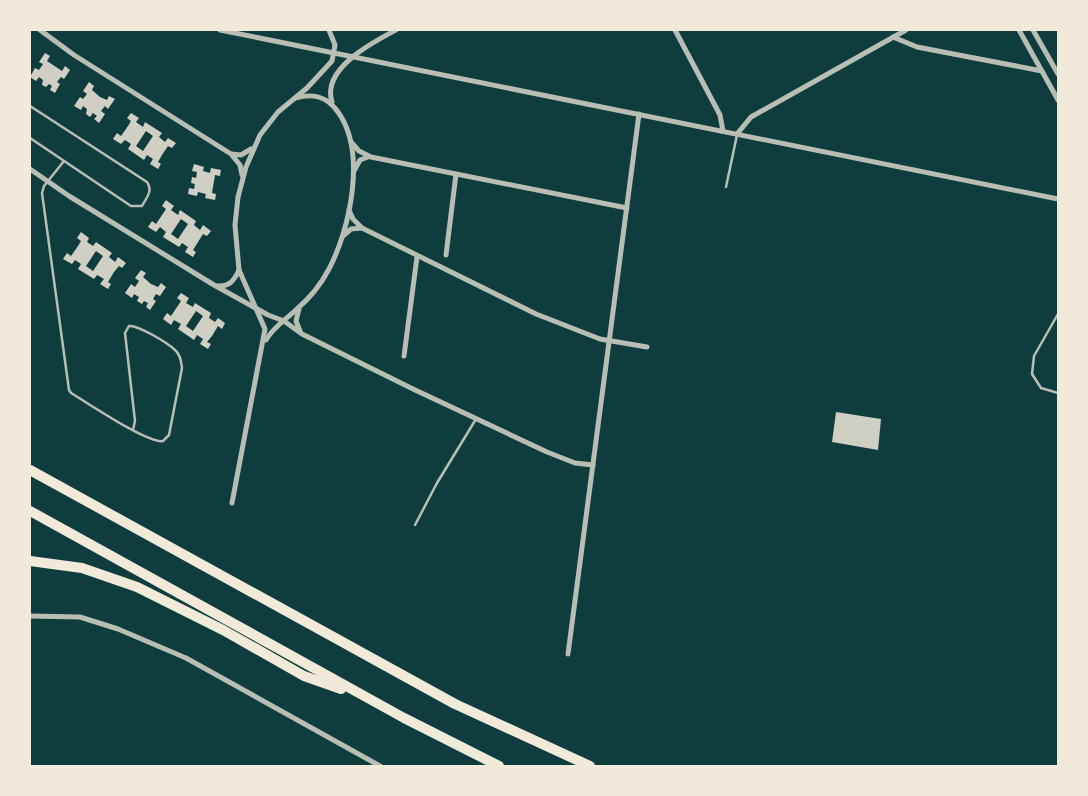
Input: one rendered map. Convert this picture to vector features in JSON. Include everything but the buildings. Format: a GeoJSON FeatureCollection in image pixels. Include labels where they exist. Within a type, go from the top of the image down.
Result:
{"type":"FeatureCollection","features":[{"type":"Feature","properties":{"kind":"highway"},"geometry":{"type":"LineString","coordinates":[[30,470],[455,704],[590,766]]}},
{"type":"Feature","properties":{"kind":"highway"},"geometry":{"type":"LineString","coordinates":[[30,511],[371,700],[499,766]]}},
{"type":"Feature","properties":{"kind":"highway"},"geometry":{"type":"LineString","coordinates":[[30,561],[82,568],[137,587],[198,617],[304,676],[371,700]]}},
{"type":"Feature","properties":{"kind":"street"},"geometry":{"type":"LineString","coordinates":[[40,30],[74,55],[231,154],[240,165],[242,179]]}},
{"type":"Feature","properties":{"kind":"street"},"geometry":{"type":"LineString","coordinates":[[220,30],[1058,199]]}},
{"type":"Feature","properties":{"kind":"street"},"geometry":{"type":"LineString","coordinates":[[232,503],[263,348],[265,329],[239,270],[235,225],[242,179],[254,147],[278,112],[332,61],[335,45],[328,30]]}},
{"type":"Feature","properties":{"kind":"street"},"geometry":{"type":"LineString","coordinates":[[333,105],[330,93],[334,79],[354,56],[366,46],[396,30]]}},
{"type":"Feature","properties":{"kind":"street"},"geometry":{"type":"LineString","coordinates":[[675,30],[720,115],[723,131]]}},
{"type":"Feature","properties":{"kind":"street"},"geometry":{"type":"LineString","coordinates":[[738,134],[751,117],[906,30]]}},
{"type":"Feature","properties":{"kind":"street"},"geometry":{"type":"LineString","coordinates":[[1019,30],[1058,100]]}},
{"type":"Feature","properties":{"kind":"street"},"geometry":{"type":"LineString","coordinates":[[1033,30],[1058,74]]}},
{"type":"Feature","properties":{"kind":"street"},"geometry":{"type":"LineString","coordinates":[[893,37],[917,47],[1042,71]]}},
{"type":"Feature","properties":{"kind":"street"},"geometry":{"type":"LineString","coordinates":[[293,99],[315,96],[323,98],[333,105],[341,116],[349,139],[353,176],[349,210],[342,238]]}},
{"type":"Feature","properties":{"kind":"street"},"geometry":{"type":"LineString","coordinates":[[568,654],[640,114]]}},
{"type":"Feature","properties":{"kind":"street"},"geometry":{"type":"LineString","coordinates":[[349,139],[359,151],[372,157],[628,208]]}},
{"type":"Feature","properties":{"kind":"street"},"geometry":{"type":"LineString","coordinates":[[231,154],[241,156],[254,147]]}},
{"type":"Feature","properties":{"kind":"street"},"geometry":{"type":"LineString","coordinates":[[353,176],[360,160],[372,157]]}},
{"type":"Feature","properties":{"kind":"street"},"geometry":{"type":"LineString","coordinates":[[30,169],[214,285],[255,306],[268,315],[284,321],[302,334],[476,419],[567,460],[593,465]]}},
{"type":"Feature","properties":{"kind":"street"},"geometry":{"type":"LineString","coordinates":[[446,255],[456,174]]}},
{"type":"Feature","properties":{"kind":"street"},"geometry":{"type":"LineString","coordinates":[[349,210],[353,219],[362,228],[417,257],[536,314],[610,341],[647,347]]}},
{"type":"Feature","properties":{"kind":"street"},"geometry":{"type":"LineString","coordinates":[[263,348],[268,336],[300,307],[322,280],[347,231],[362,228]]}},
{"type":"Feature","properties":{"kind":"street"},"geometry":{"type":"LineString","coordinates":[[404,356],[417,257]]}},
{"type":"Feature","properties":{"kind":"street"},"geometry":{"type":"LineString","coordinates":[[214,285],[226,286],[232,282],[239,270]]}},
{"type":"Feature","properties":{"kind":"street"},"geometry":{"type":"LineString","coordinates":[[300,307],[296,321],[302,334]]}},
{"type":"Feature","properties":{"kind":"street"},"geometry":{"type":"LineString","coordinates":[[30,616],[80,617],[118,629],[178,654],[380,766]]}},
{"type":"Feature","properties":{"kind":"lane"},"geometry":{"type":"LineString","coordinates":[[30,106],[147,182],[150,187],[150,193],[142,206],[131,206],[30,138]]}},
{"type":"Feature","properties":{"kind":"lane"},"geometry":{"type":"LineString","coordinates":[[726,188],[738,134]]}},
{"type":"Feature","properties":{"kind":"lane"},"geometry":{"type":"LineString","coordinates":[[64,161],[44,186],[42,193],[69,390],[133,430],[154,442],[166,439],[182,368],[180,356],[176,350],[134,325],[129,326],[125,333],[135,421],[133,430]]}},
{"type":"Feature","properties":{"kind":"lane"},"geometry":{"type":"LineString","coordinates":[[1058,314],[1034,356],[1032,374],[1041,388],[1058,394]]}},
{"type":"Feature","properties":{"kind":"lane"},"geometry":{"type":"LineString","coordinates":[[416,525],[437,483],[476,419]]}}]}
